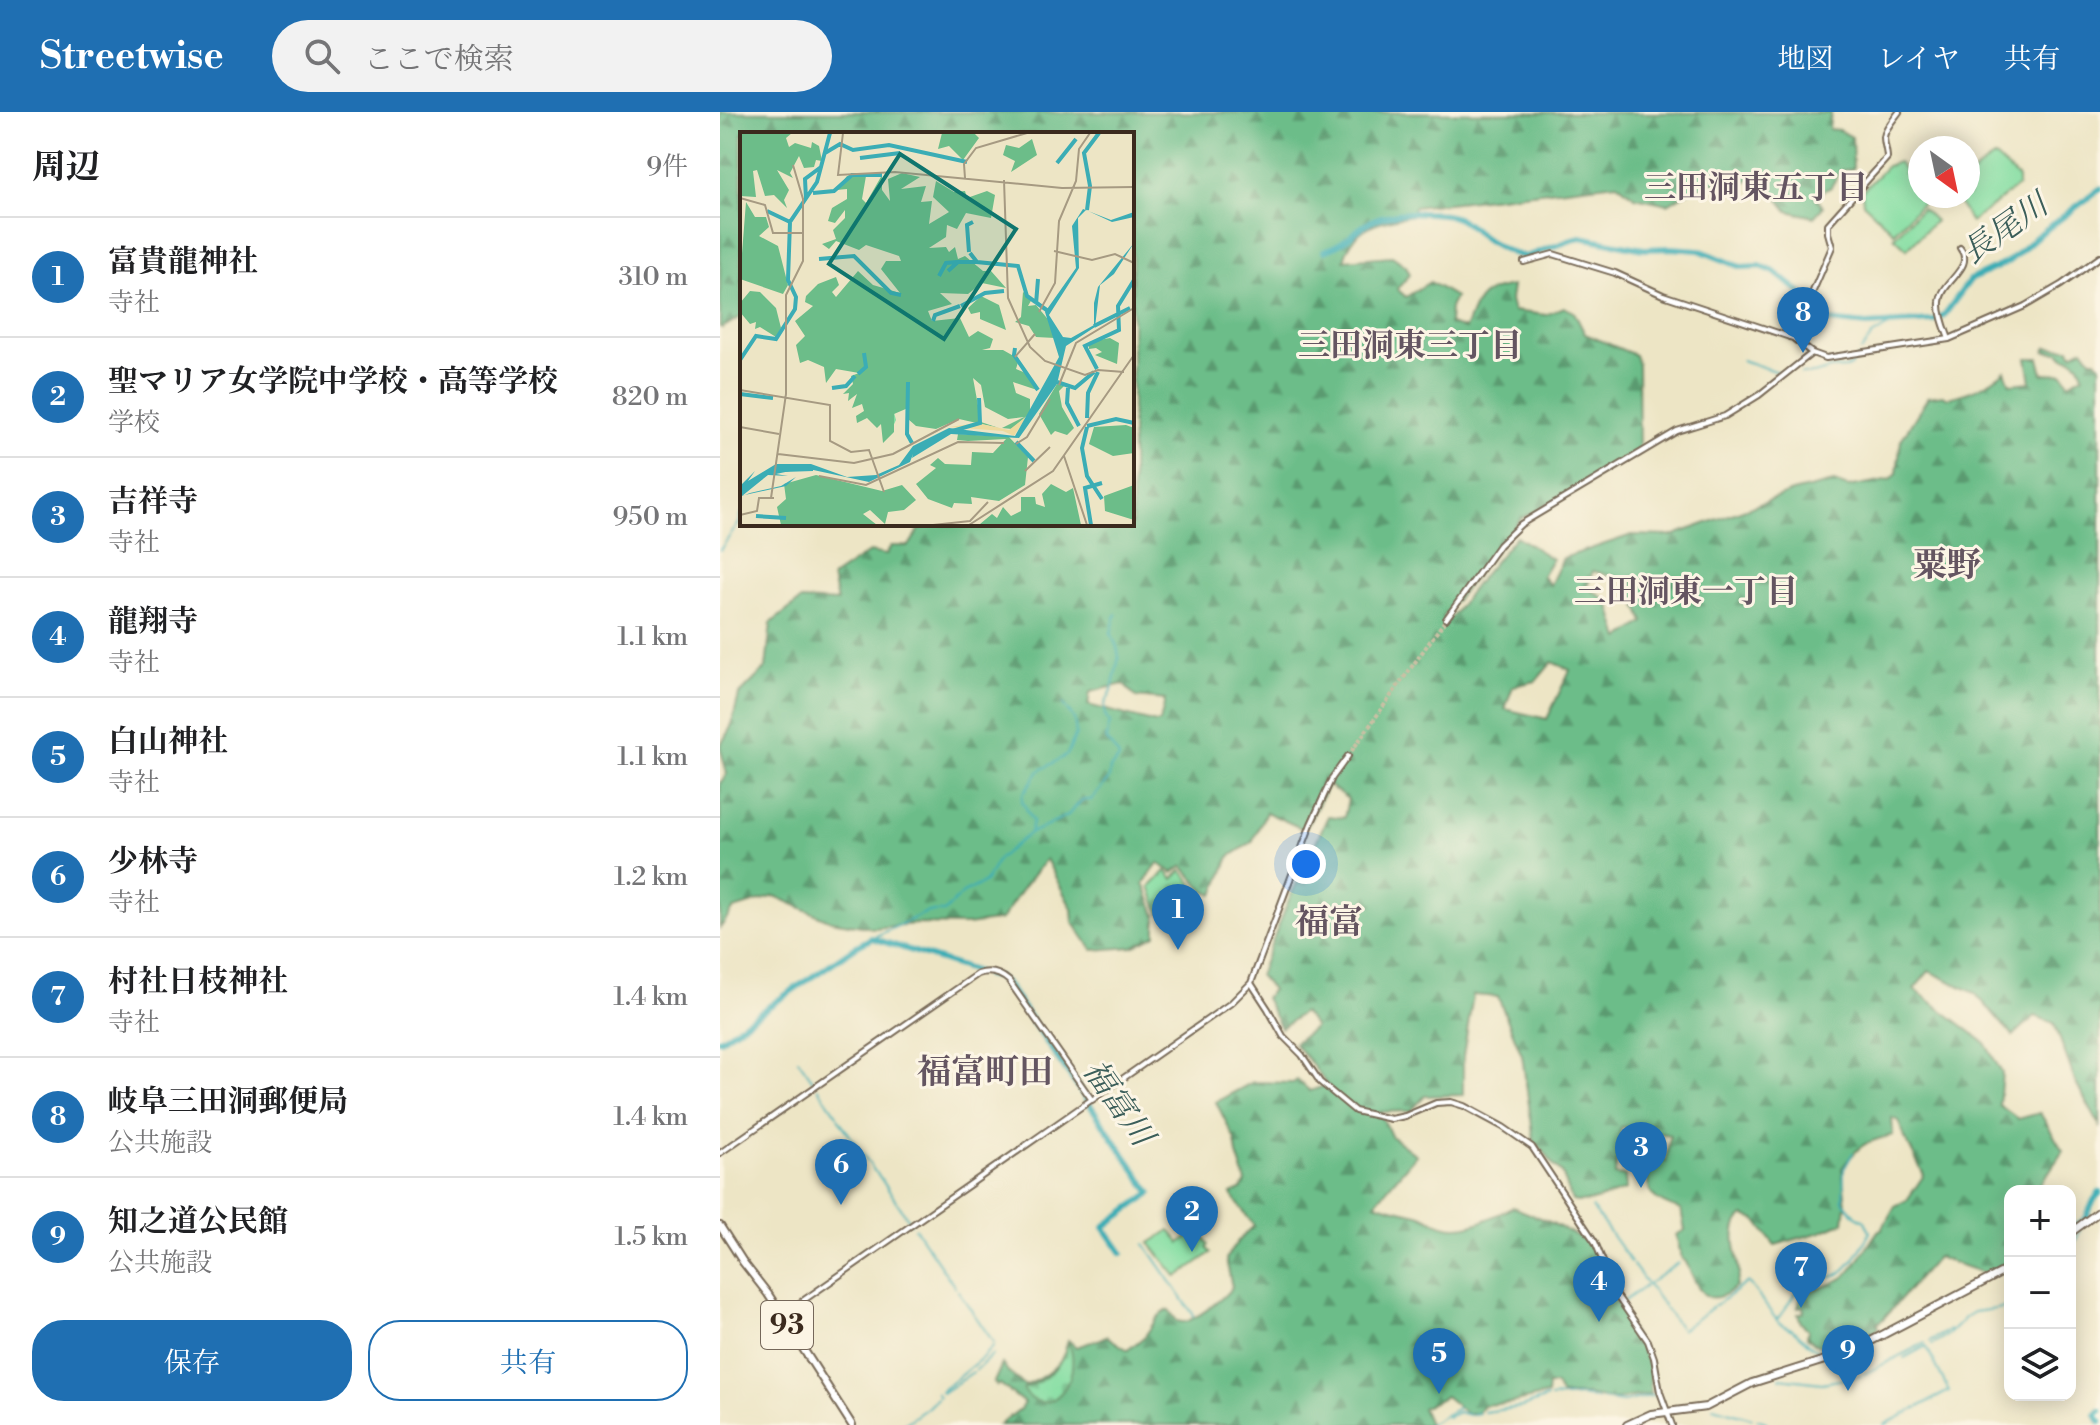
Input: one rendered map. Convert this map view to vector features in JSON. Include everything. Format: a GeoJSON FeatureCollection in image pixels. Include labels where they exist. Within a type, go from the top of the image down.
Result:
{"type":"FeatureCollection","features":[{"type":"Feature","properties":{"kind":"main road"},"geometry":{"type":"LineString","coordinates":[[2076,1229],[2100,1211]]}},
{"type":"Feature","properties":{"kind":"main road","name":"93"},"geometry":{"type":"LineString","coordinates":[[720,1226],[768,1294],[852,1425]]}},
{"type":"Feature","properties":{"kind":"main road"},"geometry":{"type":"LineString","coordinates":[[1627,1425],[1651,1414],[1706,1407],[1752,1383],[1850,1352],[2004,1271]]}},
{"type":"Feature","properties":{"kind":"street"},"geometry":{"type":"LineString","coordinates":[[1789,337],[1832,247],[1828,224],[1887,158],[1885,131],[1899,112]]}},
{"type":"Feature","properties":{"kind":"street"},"geometry":{"type":"LineString","coordinates":[[1949,339],[1940,305],[1942,293],[1964,264],[1964,253],[1960,248]]}},
{"type":"Feature","properties":{"kind":"street"},"geometry":{"type":"LineString","coordinates":[[1524,262],[1553,254],[1615,273],[1663,295],[1789,337],[1812,353],[1826,358],[1949,339],[2025,306],[2100,257]]}},
{"type":"Feature","properties":{"kind":"street"},"geometry":{"type":"LineString","coordinates":[[1446,619],[1499,545],[1521,524],[1677,431],[1725,416],[1759,395],[1812,353]]}},
{"type":"Feature","properties":{"kind":"street"},"geometry":{"type":"LineString","coordinates":[[781,1316],[1231,1003],[1251,983],[1311,824],[1332,778],[1348,756]]}},
{"type":"Feature","properties":{"kind":"street"},"geometry":{"type":"LineString","coordinates":[[720,1153],[984,972],[1000,974],[1009,981],[1089,1102]]}},
{"type":"Feature","properties":{"kind":"street"},"geometry":{"type":"LineString","coordinates":[[1251,983],[1280,1033],[1302,1055],[1315,1077],[1355,1111],[1391,1119],[1436,1103],[1451,1102],[1465,1106],[1503,1127],[1532,1147],[1595,1242],[1617,1296],[1648,1341],[1658,1386],[1672,1425]]}},
{"type":"Feature","properties":{"kind":"green space"},"geometry":{"type":"Polygon","coordinates":[[[720,112],[1831,113],[1829,129],[1852,137],[1853,169],[1840,171],[1831,187],[1815,196],[1823,207],[1814,217],[1788,211],[1757,172],[1740,187],[1711,182],[1668,204],[1635,197],[1617,183],[1414,207],[1412,215],[1379,222],[1361,232],[1348,248],[1344,260],[1392,256],[1406,266],[1410,274],[1397,289],[1406,297],[1430,282],[1455,297],[1450,308],[1449,324],[1465,329],[1480,298],[1512,286],[1510,301],[1513,311],[1546,315],[1564,307],[1574,312],[1585,334],[1635,355],[1638,365],[1639,449],[1521,519],[1443,617],[1448,622],[1516,536],[1552,559],[1542,576],[1550,585],[1563,558],[1632,535],[1672,536],[1792,492],[1834,482],[1848,487],[1891,479],[1897,473],[1901,440],[1928,397],[1943,395],[1948,398],[1964,393],[1985,385],[2005,371],[2010,384],[2031,382],[2027,358],[2039,358],[2043,374],[2063,373],[2069,383],[2083,375],[2077,362],[2059,352],[2045,351],[2047,347],[2070,348],[2072,354],[2083,348],[2092,360],[2096,360],[2100,365],[2100,1126],[2076,1083],[2054,1023],[2035,1016],[2013,1036],[1975,993],[1929,971],[1914,989],[1985,1043],[2002,1073],[1999,1105],[2018,1119],[2040,1113],[2063,1151],[2040,1185],[2004,1185],[2004,1264],[1986,1274],[1937,1257],[1877,1323],[1878,1328],[1874,1332],[1849,1346],[1827,1349],[1807,1337],[1808,1329],[1801,1323],[1798,1314],[1804,1312],[1803,1306],[1798,1307],[1802,1294],[1844,1277],[1882,1229],[1895,1206],[1907,1200],[1924,1175],[1899,1121],[1892,1118],[1893,1135],[1863,1145],[1842,1168],[1846,1204],[1844,1222],[1775,1245],[1756,1220],[1744,1216],[1735,1235],[1739,1274],[1736,1287],[1725,1294],[1710,1297],[1699,1288],[1682,1259],[1676,1235],[1685,1230],[1681,1210],[1659,1201],[1648,1185],[1649,1167],[1660,1160],[1666,1162],[1670,1135],[1621,1127],[1615,1175],[1625,1176],[1626,1190],[1593,1201],[1572,1201],[1562,1173],[1534,1141],[1522,1055],[1498,997],[1473,995],[1463,1056],[1463,1095],[1425,1096],[1411,1111],[1380,1112],[1391,1136],[1416,1155],[1375,1203],[1455,1227],[1481,1222],[1513,1207],[1592,1244],[1603,1276],[1650,1367],[1650,1394],[1613,1400],[1561,1395],[1556,1385],[1548,1385],[1547,1395],[1483,1405],[1478,1413],[1466,1413],[1445,1396],[1422,1408],[1427,1425],[1311,1425],[1303,1422],[1298,1425],[999,1425],[1024,1403],[994,1382],[1002,1364],[1025,1386],[1055,1367],[1063,1356],[1068,1340],[1076,1347],[1106,1336],[1128,1350],[1145,1336],[1164,1312],[1169,1310],[1177,1321],[1187,1322],[1213,1305],[1232,1287],[1226,1259],[1238,1241],[1254,1226],[1231,1194],[1241,1190],[1246,1182],[1235,1140],[1216,1102],[1253,1082],[1293,1083],[1297,1080],[1310,1091],[1327,1085],[1294,1043],[1315,1027],[1303,1012],[1281,1028],[1265,998],[1272,990],[1259,975],[1290,897],[1328,816],[1344,818],[1348,799],[1328,785],[1305,830],[1266,812],[1252,842],[1229,857],[1214,895],[1204,891],[1183,866],[1173,873],[1158,863],[1144,883],[1156,915],[1156,935],[1133,947],[1093,950],[1073,922],[1072,909],[1046,859],[1001,920],[967,925],[915,924],[874,928],[831,921],[775,896],[734,909],[720,928],[720,783],[727,774],[720,746],[731,727],[739,695],[766,668],[771,623],[801,600],[837,602],[832,577],[869,552],[886,555],[891,546],[909,546],[919,530],[927,526],[1134,526],[1134,132],[740,132],[740,317],[720,327],[720,112]],[[1593,571],[1587,587],[1609,602],[1620,639],[1644,622],[1627,580],[1593,571]],[[1552,662],[1536,681],[1513,686],[1505,709],[1547,719],[1570,670],[1552,662]],[[1123,684],[1090,692],[1088,705],[1160,722],[1165,700],[1136,697],[1123,684]]]}},
{"type":"Feature","properties":{"kind":"green space"},"geometry":{"type":"Polygon","coordinates":[[[1995,157],[2018,178],[2018,186],[1971,222],[1962,208],[1980,208],[1980,167],[1995,157]]]}},
{"type":"Feature","properties":{"kind":"green space"},"geometry":{"type":"Polygon","coordinates":[[[1898,162],[1905,171],[1908,208],[1917,208],[1894,232],[1863,203],[1862,191],[1887,166],[1898,162]]]}},
{"type":"Feature","properties":{"kind":"green space"},"geometry":{"type":"Polygon","coordinates":[[[1922,208],[1935,221],[1907,249],[1894,237],[1922,208]]]}},
{"type":"Feature","properties":{"kind":"green space"},"geometry":{"type":"Polygon","coordinates":[[[1182,870],[1205,900],[1180,920],[1176,915],[1170,918],[1167,914],[1160,914],[1150,887],[1166,871],[1173,879],[1182,870]]]}},
{"type":"Feature","properties":{"kind":"green space"},"geometry":{"type":"Polygon","coordinates":[[[1170,1230],[1180,1243],[1199,1230],[1211,1253],[1177,1277],[1150,1243],[1170,1230]]]}},
{"type":"Feature","properties":{"kind":"green space"},"geometry":{"type":"Polygon","coordinates":[[[1068,1342],[1072,1370],[1067,1383],[1052,1400],[1042,1402],[1032,1399],[1023,1389],[1039,1382],[1052,1371],[1062,1358],[1068,1342]]]}},
{"type":"Feature","properties":{"kind":"waterway","name":"長尾川"},"geometry":{"type":"LineString","coordinates":[[1324,251],[1382,217],[1433,213],[1461,220],[1493,244],[1525,257],[1580,237],[1644,249],[1699,250],[1741,267],[1760,266],[1773,271],[1806,297],[1829,321],[1867,325],[1934,321],[1945,314],[1970,280],[2008,262],[2100,189]]}},
{"type":"Feature","properties":{"kind":"waterway"},"geometry":{"type":"LineString","coordinates":[[1861,351],[1872,336],[1893,323]]}},
{"type":"Feature","properties":{"kind":"waterway"},"geometry":{"type":"LineString","coordinates":[[1801,374],[1846,368],[1858,357]]}},
{"type":"Feature","properties":{"kind":"waterway"},"geometry":{"type":"LineString","coordinates":[[1742,360],[1780,373]]}},
{"type":"Feature","properties":{"kind":"waterway"},"geometry":{"type":"LineString","coordinates":[[720,550],[740,520]]}},
{"type":"Feature","properties":{"kind":"waterway"},"geometry":{"type":"LineString","coordinates":[[1031,833],[1068,815],[1082,800],[1091,800],[1109,779],[1110,768],[1119,759],[1106,739],[1110,723],[1105,716],[1105,704],[1112,690],[1119,657],[1111,633],[1116,614]]}},
{"type":"Feature","properties":{"kind":"waterway"},"geometry":{"type":"LineString","coordinates":[[872,938],[927,912],[944,912],[963,893],[985,882],[998,859],[1030,833],[1033,821],[1022,801],[1023,794],[1039,771],[1067,755],[1076,734],[1074,719],[1063,704]]}},
{"type":"Feature","properties":{"kind":"waterway","name":"福富川"},"geometry":{"type":"LineString","coordinates":[[720,1040],[872,938],[977,972]]}},
{"type":"Feature","properties":{"kind":"waterway","name":"福富川"},"geometry":{"type":"LineString","coordinates":[[987,975],[998,977],[1007,985],[1151,1193],[1104,1227],[1122,1253]]}},
{"type":"Feature","properties":{"kind":"waterway"},"geometry":{"type":"LineString","coordinates":[[798,1059],[814,1082]]}},
{"type":"Feature","properties":{"kind":"waterway"},"geometry":{"type":"LineString","coordinates":[[818,1088],[837,1115]]}},
{"type":"Feature","properties":{"kind":"waterway"},"geometry":{"type":"LineString","coordinates":[[838,1118],[875,1172]]}},
{"type":"Feature","properties":{"kind":"waterway"},"geometry":{"type":"LineString","coordinates":[[1776,1320],[1804,1286],[1846,1269],[1870,1232],[1865,1221],[1843,1201],[1844,1169],[1853,1153]]}},
{"type":"Feature","properties":{"kind":"waterway"},"geometry":{"type":"LineString","coordinates":[[877,1173],[911,1223]]}},
{"type":"Feature","properties":{"kind":"waterway"},"geometry":{"type":"LineString","coordinates":[[2086,1218],[2100,1192]]}},
{"type":"Feature","properties":{"kind":"waterway"},"geometry":{"type":"LineString","coordinates":[[1592,1208],[1631,1262]]}},
{"type":"Feature","properties":{"kind":"waterway"},"geometry":{"type":"LineString","coordinates":[[2076,1223],[2087,1216]]}},
{"type":"Feature","properties":{"kind":"waterway"},"geometry":{"type":"LineString","coordinates":[[915,1228],[955,1287]]}},
{"type":"Feature","properties":{"kind":"waterway"},"geometry":{"type":"LineString","coordinates":[[2076,1240],[2080,1231]]}},
{"type":"Feature","properties":{"kind":"waterway"},"geometry":{"type":"LineString","coordinates":[[1145,1244],[1193,1317]]}},
{"type":"Feature","properties":{"kind":"waterway"},"geometry":{"type":"LineString","coordinates":[[1624,1301],[1678,1263]]}},
{"type":"Feature","properties":{"kind":"waterway"},"geometry":{"type":"LineString","coordinates":[[1633,1265],[1663,1305]]}},
{"type":"Feature","properties":{"kind":"waterway"},"geometry":{"type":"LineString","coordinates":[[1681,1330],[1748,1282],[1779,1323],[1829,1356]]}},
{"type":"Feature","properties":{"kind":"waterway"},"geometry":{"type":"LineString","coordinates":[[958,1291],[994,1343]]}},
{"type":"Feature","properties":{"kind":"waterway"},"geometry":{"type":"LineString","coordinates":[[1664,1307],[1680,1328]]}},
{"type":"Feature","properties":{"kind":"waterway"},"geometry":{"type":"LineString","coordinates":[[1932,1344],[1948,1335],[1974,1312],[2004,1308]]}},
{"type":"Feature","properties":{"kind":"waterway"},"geometry":{"type":"LineString","coordinates":[[1930,1341],[1950,1330]]}},
{"type":"Feature","properties":{"kind":"waterway"},"geometry":{"type":"LineString","coordinates":[[1864,1374],[1925,1343]]}},
{"type":"Feature","properties":{"kind":"waterway"},"geometry":{"type":"LineString","coordinates":[[941,1391],[993,1346]]}},
{"type":"Feature","properties":{"kind":"waterway"},"geometry":{"type":"LineString","coordinates":[[1884,1425],[1949,1391],[1926,1346],[1904,1358]]}},
{"type":"Feature","properties":{"kind":"waterway"},"geometry":{"type":"LineString","coordinates":[[976,1370],[993,1354]]}},
{"type":"Feature","properties":{"kind":"waterway"},"geometry":{"type":"LineString","coordinates":[[942,1393],[973,1372]]}},
{"type":"Feature","properties":{"kind":"waterway"},"geometry":{"type":"LineString","coordinates":[[1780,1378],[1822,1383],[1861,1376]]}},
{"type":"Feature","properties":{"kind":"waterway"},"geometry":{"type":"LineString","coordinates":[[1601,1399],[1623,1402],[1655,1395]]}},
{"type":"Feature","properties":{"kind":"waterway"},"geometry":{"type":"LineString","coordinates":[[903,1425],[939,1396]]}},
{"type":"Feature","properties":{"kind":"waterway"},"geometry":{"type":"LineString","coordinates":[[1550,1398],[1580,1396],[1597,1399]]}},
{"type":"Feature","properties":{"kind":"waterway"},"geometry":{"type":"LineString","coordinates":[[1484,1412],[1522,1407],[1547,1398]]}},
{"type":"Feature","properties":{"kind":"waterway"},"geometry":{"type":"LineString","coordinates":[[1675,1407],[1686,1407]]}},
{"type":"Feature","properties":{"kind":"waterway"},"geometry":{"type":"LineString","coordinates":[[1713,1407],[1752,1418]]}},
{"type":"Feature","properties":{"kind":"waterway"},"geometry":{"type":"LineString","coordinates":[[1428,1425],[1458,1408]]}},
{"type":"Feature","properties":{"kind":"waterway","name":"長尾川"},"geometry":{"type":"LineString","coordinates":[[2100,1411],[2096,1415],[2100,1422]]}},
{"type":"Feature","properties":{"kind":"waterway"},"geometry":{"type":"LineString","coordinates":[[1447,1417],[1458,1412],[1469,1415],[1479,1413]]}},
{"type":"Feature","properties":{"kind":"waterway"},"geometry":{"type":"LineString","coordinates":[[1757,1419],[1768,1425]]}},
{"type":"Feature","properties":{"kind":"tunnel"},"geometry":{"type":"LineString","coordinates":[[1348,756],[1446,619]]}},
{"type":"Feature","properties":{"kind":"place","name":"岐阜三田洞郵便局"},"geometry":{"type":"Point","coordinates":[1803,353]}},
{"type":"Feature","properties":{"kind":"place","name":"富貴龍神社"},"geometry":{"type":"Point","coordinates":[1178,950]}},
{"type":"Feature","properties":{"kind":"place","name":"吉祥寺"},"geometry":{"type":"Point","coordinates":[1641,1188]}},
{"type":"Feature","properties":{"kind":"place","name":"少林寺"},"geometry":{"type":"Point","coordinates":[841,1205]}},
{"type":"Feature","properties":{"kind":"place","name":"聖マリア女学院中学校・高等学校"},"geometry":{"type":"Point","coordinates":[1192,1252]}},
{"type":"Feature","properties":{"kind":"place","name":"村社日枝神社"},"geometry":{"type":"Point","coordinates":[1801,1308]}},
{"type":"Feature","properties":{"kind":"place","name":"龍翔寺"},"geometry":{"type":"Point","coordinates":[1599,1322]}},
{"type":"Feature","properties":{"kind":"place","name":"知之道公民館"},"geometry":{"type":"Point","coordinates":[1848,1391]}},
{"type":"Feature","properties":{"kind":"place","name":"白山神社"},"geometry":{"type":"Point","coordinates":[1439,1394]}},
{"type":"Feature","properties":{"kind":"district","name":"三田洞東五丁目"},"geometry":{"type":"Point","coordinates":[1756,188]}},
{"type":"Feature","properties":{"kind":"district","name":"三田洞東三丁目"},"geometry":{"type":"Point","coordinates":[1410,346]}},
{"type":"Feature","properties":{"kind":"district","name":"粟野"},"geometry":{"type":"Point","coordinates":[1947,566]}},
{"type":"Feature","properties":{"kind":"district","name":"三田洞東一丁目"},"geometry":{"type":"Point","coordinates":[1686,592]}},
{"type":"Feature","properties":{"kind":"district","name":"福富"},"geometry":{"type":"Point","coordinates":[1329,923]}},
{"type":"Feature","properties":{"kind":"district","name":"福富町田"},"geometry":{"type":"Point","coordinates":[985,1073]}}]}
